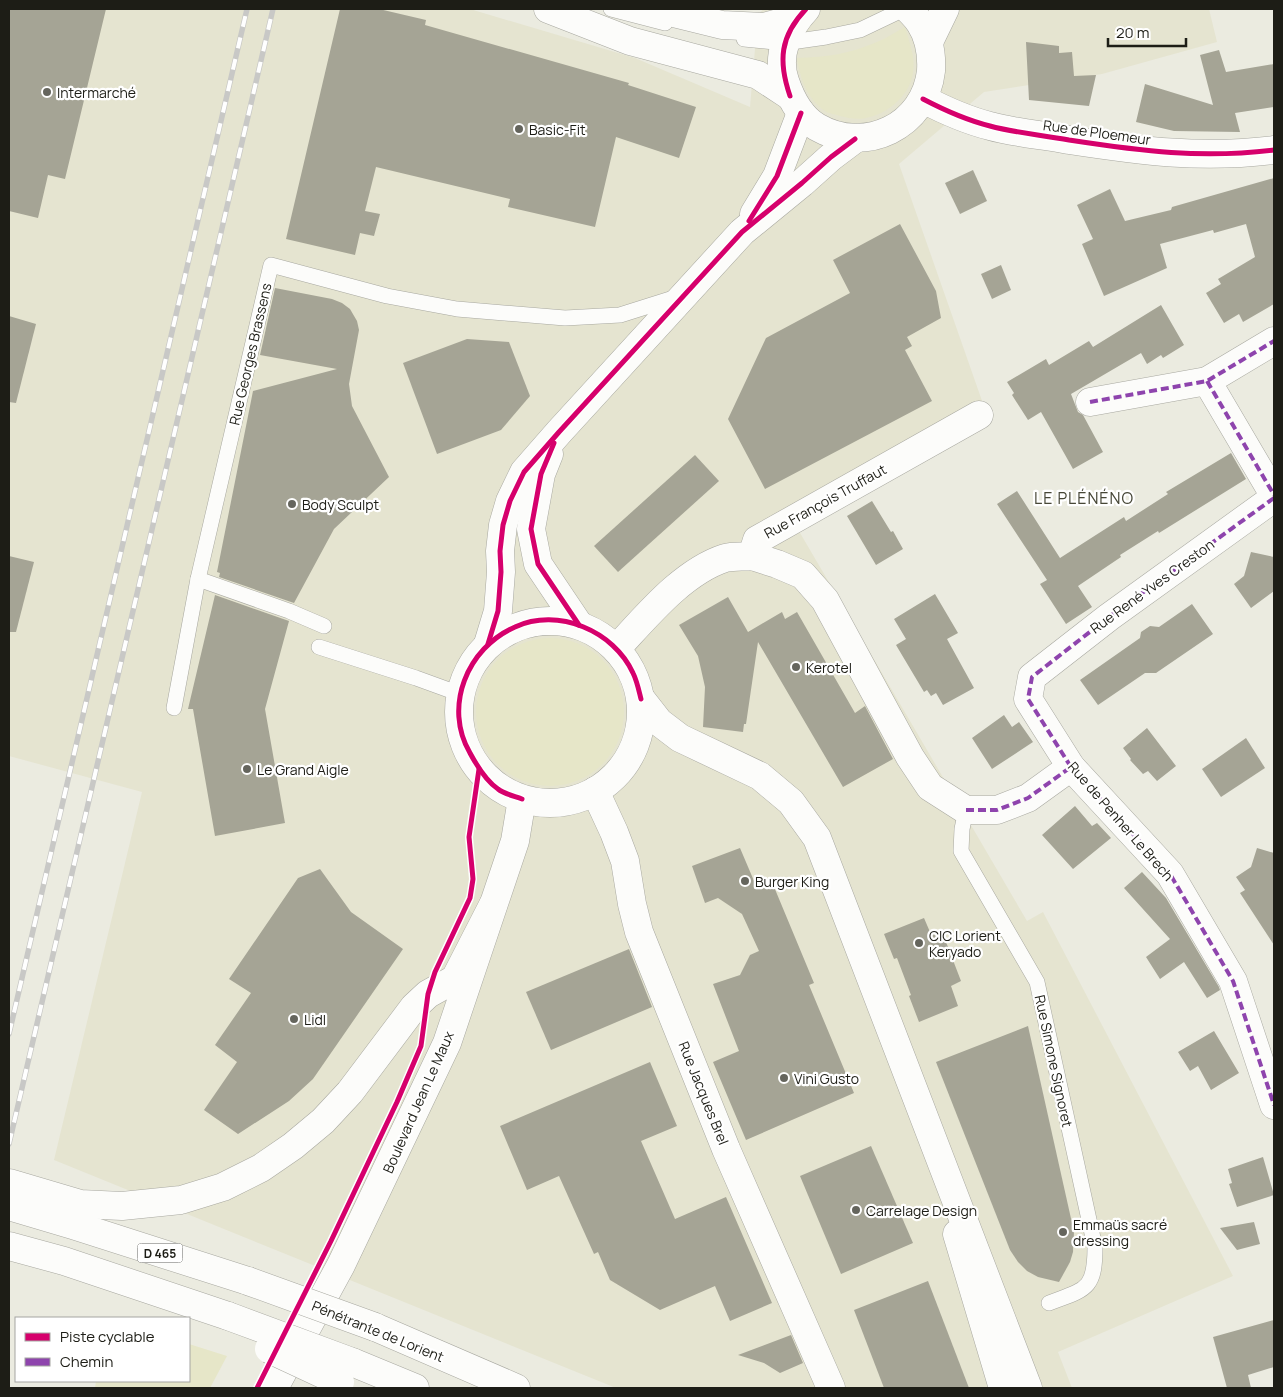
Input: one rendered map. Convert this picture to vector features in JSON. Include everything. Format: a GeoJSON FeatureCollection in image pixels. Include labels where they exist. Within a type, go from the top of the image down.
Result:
{"type":"FeatureCollection","features":[{"type":"Feature","properties":{"kind":"main road"},"geometry":{"type":"LineString","coordinates":[[548,9],[630,41],[758,75],[795,104],[816,126],[835,135],[855,138],[875,136],[894,128],[910,116],[922,99],[930,81],[932,61],[928,42],[920,23],[908,9]]}},
{"type":"Feature","properties":{"kind":"main road"},"geometry":{"type":"LineString","coordinates":[[657,9],[722,25],[764,27],[802,13]]}},
{"type":"Feature","properties":{"kind":"main road"},"geometry":{"type":"LineString","coordinates":[[928,42],[946,9]]}},
{"type":"Feature","properties":{"kind":"main road"},"geometry":{"type":"LineString","coordinates":[[742,232],[777,176],[795,104],[783,76],[782,56],[784,43],[802,13]]}},
{"type":"Feature","properties":{"kind":"main road","name":"Rue de Ploemeur"},"geometry":{"type":"LineString","coordinates":[[922,99],[944,110],[990,126],[1132,150],[1184,154],[1242,154],[1274,150]]}},
{"type":"Feature","properties":{"kind":"main road"},"geometry":{"type":"LineString","coordinates":[[488,644],[498,611],[503,525],[510,501],[524,472],[742,232],[855,138]]}},
{"type":"Feature","properties":{"kind":"main road"},"geometry":{"type":"LineString","coordinates":[[1090,402],[1208,381],[1274,341]]}},
{"type":"Feature","properties":{"kind":"main road","name":"Rue René Yves Creston"},"geometry":{"type":"LineString","coordinates":[[1032,677],[1109,617],[1274,496],[1208,381]]}},
{"type":"Feature","properties":{"kind":"main road","name":"Rue François Truffaut"},"geometry":{"type":"LineString","coordinates":[[752,556],[757,540],[979,414]]}},
{"type":"Feature","properties":{"kind":"main road"},"geometry":{"type":"LineString","coordinates":[[559,432],[541,474],[531,529],[538,564],[579,624]]}},
{"type":"Feature","properties":{"kind":"main road"},"geometry":{"type":"LineString","coordinates":[[616,649],[674,588],[705,568],[726,558],[752,556],[803,575],[825,600],[910,757],[930,787],[966,810],[997,810],[1028,798],[1071,767]]}},
{"type":"Feature","properties":{"kind":"main road"},"geometry":{"type":"LineString","coordinates":[[541,620],[579,624],[602,636],[621,653],[634,674],[641,699],[641,718],[637,742],[623,768],[608,784],[596,791],[580,799],[559,803],[538,803],[522,800],[498,789],[479,769],[463,742],[459,721],[460,694],[469,668],[488,644],[515,626],[541,620]]}},
{"type":"Feature","properties":{"kind":"main road","name":"Rue de Penher Le Brech"},"geometry":{"type":"LineString","coordinates":[[1032,677],[1028,699],[1071,767],[1170,874],[1233,981],[1274,1105]]}},
{"type":"Feature","properties":{"kind":"main road"},"geometry":{"type":"LineString","coordinates":[[641,699],[659,722],[680,738],[760,776],[791,802],[817,838],[1028,1388]]}},
{"type":"Feature","properties":{"kind":"main road","name":"Rue Jacques Brel"},"geometry":{"type":"LineString","coordinates":[[596,791],[625,861],[632,904],[640,932],[726,1149],[831,1388]]}},
{"type":"Feature","properties":{"kind":"main road","name":"Boulevard Jean Le Maux"},"geometry":{"type":"LineString","coordinates":[[274,1388],[341,1265],[446,1043],[515,841],[522,800]]}},
{"type":"Feature","properties":{"kind":"main road"},"geometry":{"type":"LineString","coordinates":[[9,1183],[77,1214],[122,1206],[181,1200],[223,1187],[262,1168],[323,1121],[350,1092],[414,1007],[428,994],[455,979],[493,905]]}},
{"type":"Feature","properties":{"kind":"main road"},"geometry":{"type":"LineString","coordinates":[[912,1082],[1003,1388]]}},
{"type":"Feature","properties":{"kind":"main road","name":"Pénétrante de Lorient"},"geometry":{"type":"LineString","coordinates":[[9,1206],[77,1214],[375,1328],[516,1388]]}},
{"type":"Feature","properties":{"kind":"main road"},"geometry":{"type":"LineString","coordinates":[[9,1246],[64,1262],[224,1321],[349,1377],[415,1388]]}},
{"type":"Feature","properties":{"kind":"lane"},"geometry":{"type":"LineString","coordinates":[[611,9],[719,38],[784,43],[860,30],[904,9]]}},
{"type":"Feature","properties":{"kind":"lane"},"geometry":{"type":"LineString","coordinates":[[722,25],[748,39]]}},
{"type":"Feature","properties":{"kind":"lane","name":"Rue Georges Brassens"},"geometry":{"type":"LineString","coordinates":[[174,708],[198,579],[271,265],[387,296],[448,308],[564,318],[620,315],[682,296]]}},
{"type":"Feature","properties":{"kind":"lane"},"geometry":{"type":"LineString","coordinates":[[198,579],[289,611],[324,626]]}},
{"type":"Feature","properties":{"kind":"lane"},"geometry":{"type":"LineString","coordinates":[[319,647],[460,694]]}},
{"type":"Feature","properties":{"kind":"lane","name":"Rue Simone Signoret"},"geometry":{"type":"LineString","coordinates":[[966,810],[962,829],[961,851],[1037,982],[1095,1246],[1095,1268],[1091,1280],[1082,1290],[1049,1303]]}},
{"type":"Feature","properties":{"kind":"shaded area"},"geometry":{"type":"Polygon","coordinates":[[[9,9],[470,9],[635,58],[750,107],[758,14],[764,9],[1209,9],[1217,42],[1102,74],[984,92],[899,164],[987,415],[796,526],[1027,921],[1043,912],[1233,1276],[1058,1352],[1072,1388],[616,1388],[54,1160],[142,792],[9,756],[9,9]]]}},
{"type":"Feature","properties":{"kind":"shaded area"},"geometry":{"type":"Polygon","coordinates":[[[905,27],[913,55],[913,73],[903,96],[890,108],[863,119],[853,118],[827,112],[813,100],[805,88],[797,58],[828,56],[847,52],[881,40],[905,27]]]}},
{"type":"Feature","properties":{"kind":"shaded area"},"geometry":{"type":"Polygon","coordinates":[[[550,638],[578,644],[602,660],[618,684],[624,712],[618,740],[602,764],[578,780],[550,786],[522,780],[498,764],[482,740],[476,712],[482,684],[498,660],[522,644],[550,638]]]}},
{"type":"Feature","properties":{"kind":"shaded area"},"geometry":{"type":"Polygon","coordinates":[[[190,1344],[227,1356],[210,1388],[95,1388],[96,1382],[190,1382],[190,1344]]]}},
{"type":"Feature","properties":{"kind":"building","name":"Intermarché"},"geometry":{"type":"Polygon","coordinates":[[[9,9],[106,9],[65,179],[48,175],[38,218],[9,211],[9,9]]]}},
{"type":"Feature","properties":{"kind":"building"},"geometry":{"type":"Polygon","coordinates":[[[340,9],[379,9],[426,20],[425,25],[629,83],[628,85],[696,107],[679,158],[616,137],[595,227],[508,207],[510,199],[376,167],[365,211],[380,214],[374,236],[360,233],[355,255],[286,239],[340,9]]]}},
{"type":"Feature","properties":{"kind":"building"},"geometry":{"type":"Polygon","coordinates":[[[1026,42],[1059,46],[1059,53],[1072,52],[1074,76],[1096,75],[1089,106],[1029,100],[1026,42]]]}},
{"type":"Feature","properties":{"kind":"building"},"geometry":{"type":"Polygon","coordinates":[[[1219,50],[1226,72],[1274,64],[1274,107],[1235,113],[1240,132],[1174,131],[1136,122],[1145,84],[1213,105],[1200,55],[1219,50]]]}},
{"type":"Feature","properties":{"kind":"building"},"geometry":{"type":"Polygon","coordinates":[[[973,170],[987,201],[960,214],[945,183],[973,170]]]}},
{"type":"Feature","properties":{"kind":"building"},"geometry":{"type":"Polygon","coordinates":[[[1274,178],[1274,304],[1243,322],[1239,314],[1224,323],[1206,293],[1221,284],[1218,279],[1255,257],[1246,224],[1214,233],[1213,230],[1160,244],[1167,268],[1104,296],[1082,244],[1093,239],[1077,205],[1110,189],[1125,221],[1171,210],[1172,207],[1274,178]]]}},
{"type":"Feature","properties":{"kind":"building"},"geometry":{"type":"Polygon","coordinates":[[[900,224],[936,291],[941,318],[907,337],[912,346],[905,350],[932,401],[765,489],[728,419],[766,338],[850,293],[833,260],[900,224]]]}},
{"type":"Feature","properties":{"kind":"building"},"geometry":{"type":"Polygon","coordinates":[[[1001,265],[1011,290],[992,299],[981,274],[1001,265]]]}},
{"type":"Feature","properties":{"kind":"building"},"geometry":{"type":"Polygon","coordinates":[[[275,288],[332,299],[350,309],[357,321],[359,330],[349,384],[352,406],[389,477],[334,529],[294,603],[219,577],[220,573],[217,572],[253,391],[337,369],[260,355],[275,288]]]}},
{"type":"Feature","properties":{"kind":"building"},"geometry":{"type":"Polygon","coordinates":[[[1161,305],[1184,345],[1163,358],[1161,355],[1147,364],[1141,353],[1071,394],[1078,412],[1083,415],[1103,452],[1073,469],[1041,412],[1028,420],[1012,395],[1014,393],[1007,382],[1046,359],[1049,365],[1089,341],[1093,347],[1161,305]]]}},
{"type":"Feature","properties":{"kind":"building"},"geometry":{"type":"Polygon","coordinates":[[[9,316],[36,324],[16,403],[9,402],[9,316]]]}},
{"type":"Feature","properties":{"kind":"building"},"geometry":{"type":"Polygon","coordinates":[[[467,339],[509,342],[530,396],[501,430],[437,454],[403,363],[467,339]]]}},
{"type":"Feature","properties":{"kind":"building"},"geometry":{"type":"Polygon","coordinates":[[[1231,453],[1246,479],[1120,555],[1121,557],[1078,586],[1092,607],[1066,624],[1040,584],[1047,580],[997,504],[1017,491],[1060,558],[1124,517],[1126,521],[1168,494],[1166,492],[1231,453]]]}},
{"type":"Feature","properties":{"kind":"building"},"geometry":{"type":"Polygon","coordinates":[[[695,455],[719,481],[618,572],[594,546],[695,455]]]}},
{"type":"Feature","properties":{"kind":"building"},"geometry":{"type":"Polygon","coordinates":[[[872,501],[903,549],[876,565],[847,516],[872,501]]]}},
{"type":"Feature","properties":{"kind":"building"},"geometry":{"type":"Polygon","coordinates":[[[1251,552],[1274,557],[1274,591],[1251,608],[1234,584],[1244,576],[1251,552]]]}},
{"type":"Feature","properties":{"kind":"building"},"geometry":{"type":"Polygon","coordinates":[[[9,556],[34,562],[16,632],[9,632],[9,556]]]}},
{"type":"Feature","properties":{"kind":"building"},"geometry":{"type":"Polygon","coordinates":[[[935,594],[958,633],[947,639],[974,688],[943,705],[936,693],[931,696],[927,690],[924,692],[896,645],[906,639],[894,619],[935,594]]]}},
{"type":"Feature","properties":{"kind":"building"},"geometry":{"type":"Polygon","coordinates":[[[215,595],[289,621],[265,709],[285,823],[215,836],[193,709],[188,709],[215,595]]]}},
{"type":"Feature","properties":{"kind":"building"},"geometry":{"type":"Polygon","coordinates":[[[728,597],[748,632],[782,612],[785,619],[797,612],[855,713],[865,706],[893,759],[843,787],[758,642],[746,724],[744,724],[743,732],[703,727],[705,687],[698,656],[679,625],[728,597]]]}},
{"type":"Feature","properties":{"kind":"building"},"geometry":{"type":"Polygon","coordinates":[[[1192,604],[1213,634],[1156,673],[1145,673],[1098,705],[1080,680],[1140,638],[1141,632],[1150,626],[1159,627],[1192,604]]]}},
{"type":"Feature","properties":{"kind":"building"},"geometry":{"type":"Polygon","coordinates":[[[1004,715],[1012,727],[1019,722],[1033,742],[992,769],[972,738],[1004,715]]]}},
{"type":"Feature","properties":{"kind":"building"},"geometry":{"type":"Polygon","coordinates":[[[1147,728],[1176,766],[1157,781],[1148,771],[1143,774],[1130,760],[1123,748],[1147,728]]]}},
{"type":"Feature","properties":{"kind":"building"},"geometry":{"type":"Polygon","coordinates":[[[1246,738],[1265,768],[1221,797],[1202,769],[1246,738]]]}},
{"type":"Feature","properties":{"kind":"building"},"geometry":{"type":"Polygon","coordinates":[[[1075,806],[1092,826],[1097,823],[1111,838],[1073,869],[1042,835],[1075,806]]]}},
{"type":"Feature","properties":{"kind":"building"},"geometry":{"type":"Polygon","coordinates":[[[740,848],[757,888],[772,882],[814,983],[809,985],[854,1093],[746,1140],[713,1062],[739,1051],[713,984],[740,975],[750,955],[759,951],[742,914],[718,898],[705,903],[692,866],[740,848]]]}},
{"type":"Feature","properties":{"kind":"building"},"geometry":{"type":"Polygon","coordinates":[[[1257,848],[1274,853],[1274,945],[1240,893],[1245,890],[1236,877],[1251,867],[1257,848]]]}},
{"type":"Feature","properties":{"kind":"building","name":"Lidl"},"geometry":{"type":"Polygon","coordinates":[[[320,869],[351,912],[403,949],[313,1079],[289,1101],[238,1134],[204,1110],[237,1062],[215,1045],[251,993],[229,979],[298,878],[320,869]]]}},
{"type":"Feature","properties":{"kind":"building"},"geometry":{"type":"Polygon","coordinates":[[[1142,872],[1166,898],[1219,987],[1220,990],[1207,998],[1184,962],[1160,979],[1146,957],[1170,939],[1124,888],[1142,872]]]}},
{"type":"Feature","properties":{"kind":"building"},"geometry":{"type":"Polygon","coordinates":[[[924,918],[930,932],[946,942],[961,981],[951,986],[958,1006],[919,1022],[897,958],[894,959],[884,934],[924,918]]]}},
{"type":"Feature","properties":{"kind":"building"},"geometry":{"type":"Polygon","coordinates":[[[629,949],[652,1007],[551,1050],[526,992],[629,949]]]}},
{"type":"Feature","properties":{"kind":"building"},"geometry":{"type":"Polygon","coordinates":[[[1028,1026],[1074,1232],[1073,1252],[1070,1262],[1059,1282],[1038,1277],[1027,1271],[1010,1250],[936,1062],[1028,1026]]]}},
{"type":"Feature","properties":{"kind":"building"},"geometry":{"type":"Polygon","coordinates":[[[1214,1031],[1239,1073],[1211,1090],[1198,1066],[1190,1071],[1178,1052],[1214,1031]]]}},
{"type":"Feature","properties":{"kind":"building"},"geometry":{"type":"Polygon","coordinates":[[[650,1062],[677,1126],[641,1141],[675,1219],[726,1197],[772,1303],[730,1321],[715,1286],[660,1310],[610,1280],[598,1252],[594,1254],[559,1176],[527,1190],[500,1126],[650,1062]]]}},
{"type":"Feature","properties":{"kind":"building","name":"Carrelage Design"},"geometry":{"type":"Polygon","coordinates":[[[871,1146],[913,1243],[841,1274],[800,1176],[871,1146]]]}},
{"type":"Feature","properties":{"kind":"building"},"geometry":{"type":"Polygon","coordinates":[[[1263,1157],[1274,1195],[1237,1207],[1229,1184],[1232,1183],[1228,1169],[1263,1157]]]}},
{"type":"Feature","properties":{"kind":"building"},"geometry":{"type":"Polygon","coordinates":[[[1254,1222],[1260,1244],[1237,1250],[1220,1228],[1254,1222]]]}},
{"type":"Feature","properties":{"kind":"building"},"geometry":{"type":"Polygon","coordinates":[[[928,1281],[969,1388],[884,1388],[854,1310],[928,1281]]]}},
{"type":"Feature","properties":{"kind":"building"},"geometry":{"type":"Polygon","coordinates":[[[1274,1320],[1274,1367],[1248,1375],[1251,1388],[1227,1388],[1213,1337],[1274,1320]]]}},
{"type":"Feature","properties":{"kind":"building"},"geometry":{"type":"Polygon","coordinates":[[[791,1335],[803,1363],[780,1373],[764,1363],[738,1355],[791,1335]]]}},
{"type":"Feature","properties":{"kind":"railway"},"geometry":{"type":"LineString","coordinates":[[9,1034],[247,9]]}},
{"type":"Feature","properties":{"kind":"railway"},"geometry":{"type":"LineString","coordinates":[[9,1144],[273,9]]}},
{"type":"Feature","properties":{"kind":"marked path"},"geometry":{"type":"LineString","coordinates":[[1090,402],[1207,381],[1274,341]]}},
{"type":"Feature","properties":{"kind":"marked path"},"geometry":{"type":"LineString","coordinates":[[1207,381],[1274,495]]}},
{"type":"Feature","properties":{"kind":"marked path"},"geometry":{"type":"LineString","coordinates":[[1274,498],[1109,617],[1032,677],[1028,699],[1071,767],[1170,874],[1233,981],[1274,1105]]}},
{"type":"Feature","properties":{"kind":"marked path"},"geometry":{"type":"LineString","coordinates":[[966,810],[997,810],[1028,798],[1071,767]]}},
{"type":"Feature","properties":{"kind":"cycle path"},"geometry":{"type":"LineString","coordinates":[[790,96],[783,60],[786,39],[797,19],[806,9]]}},
{"type":"Feature","properties":{"kind":"cycle path"},"geometry":{"type":"LineString","coordinates":[[923,99],[972,121],[990,126],[1095,144],[1196,154],[1247,153],[1274,150]]}},
{"type":"Feature","properties":{"kind":"cycle path"},"geometry":{"type":"LineString","coordinates":[[749,221],[777,176],[801,113]]}},
{"type":"Feature","properties":{"kind":"cycle path"},"geometry":{"type":"LineString","coordinates":[[488,644],[498,611],[503,525],[510,501],[524,472],[742,232],[855,139]]}},
{"type":"Feature","properties":{"kind":"cycle path"},"geometry":{"type":"LineString","coordinates":[[554,443],[541,474],[531,529],[538,564],[579,625]]}},
{"type":"Feature","properties":{"kind":"cycle path"},"geometry":{"type":"LineString","coordinates":[[522,799],[500,791],[482,773],[462,735],[459,717],[460,698],[464,681],[484,649],[498,637],[515,627],[532,622],[549,620],[583,627],[613,645],[624,658],[634,676],[641,699]]}},
{"type":"Feature","properties":{"kind":"cycle path"},"geometry":{"type":"LineString","coordinates":[[257,1388],[331,1241],[397,1102],[421,1046],[428,994],[435,972],[470,898],[473,879],[469,837],[479,769]]}},
{"type":"Feature","properties":{"kind":"place","name":"Intermarché"},"geometry":{"type":"Point","coordinates":[47,92]}},
{"type":"Feature","properties":{"kind":"place","name":"Basic-Fit"},"geometry":{"type":"Point","coordinates":[519,129]}},
{"type":"Feature","properties":{"kind":"place","name":"Body Sculpt"},"geometry":{"type":"Point","coordinates":[292,504]}},
{"type":"Feature","properties":{"kind":"place","name":"Kerotel"},"geometry":{"type":"Point","coordinates":[796,667]}},
{"type":"Feature","properties":{"kind":"place","name":"Le Grand Aigle"},"geometry":{"type":"Point","coordinates":[247,769]}},
{"type":"Feature","properties":{"kind":"place","name":"Burger King"},"geometry":{"type":"Point","coordinates":[745,881]}},
{"type":"Feature","properties":{"kind":"place","name":"CIC Lorient Keryado"},"geometry":{"type":"Point","coordinates":[919,943]}},
{"type":"Feature","properties":{"kind":"place","name":"Lidl"},"geometry":{"type":"Point","coordinates":[294,1019]}},
{"type":"Feature","properties":{"kind":"place","name":"Vini Gusto"},"geometry":{"type":"Point","coordinates":[784,1078]}},
{"type":"Feature","properties":{"kind":"place","name":"Carrelage Design"},"geometry":{"type":"Point","coordinates":[856,1210]}},
{"type":"Feature","properties":{"kind":"place","name":"Emmaüs sacré dressing"},"geometry":{"type":"Point","coordinates":[1063,1232]}},
{"type":"Feature","properties":{"kind":"district","name":"LE PLÉNÉNO"},"geometry":{"type":"Point","coordinates":[1084,498]}}]}
